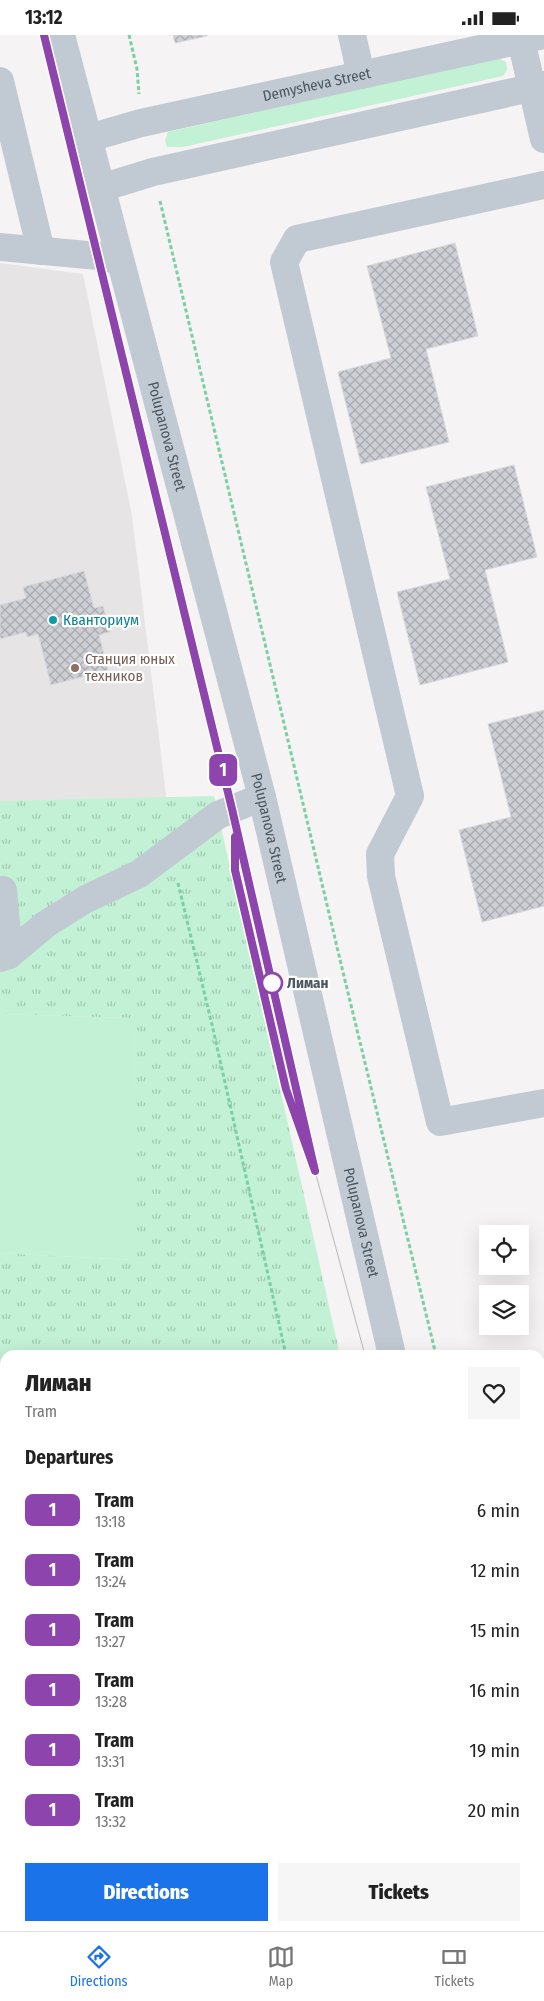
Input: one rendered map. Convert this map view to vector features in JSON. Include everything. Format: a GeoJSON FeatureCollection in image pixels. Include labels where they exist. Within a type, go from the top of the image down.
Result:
{"type":"FeatureCollection","features":[{"type":"Feature","properties":{"kind":"street"},"geometry":{"type":"LineString","coordinates":[[61,35],[89,138]]}},
{"type":"Feature","properties":{"kind":"street"},"geometry":{"type":"LineString","coordinates":[[352,35],[361,75]]}},
{"type":"Feature","properties":{"kind":"street"},"geometry":{"type":"LineString","coordinates":[[533,37],[544,139]]}},
{"type":"Feature","properties":{"kind":"street","name":"Demysheva Street"},"geometry":{"type":"LineString","coordinates":[[89,138],[141,123],[533,37]]}},
{"type":"Feature","properties":{"kind":"street"},"geometry":{"type":"LineString","coordinates":[[0,81],[42,251]]}},
{"type":"Feature","properties":{"kind":"street"},"geometry":{"type":"LineString","coordinates":[[101,188],[153,172],[537,86]]}},
{"type":"Feature","properties":{"kind":"street","name":"Polupanova Street"},"geometry":{"type":"LineString","coordinates":[[89,138],[120,263],[262,797],[391,1350]]}},
{"type":"Feature","properties":{"kind":"street"},"geometry":{"type":"LineString","coordinates":[[544,185],[297,239],[284,262],[410,796],[380,854],[381,876],[440,1122],[544,1103]]}},
{"type":"Feature","properties":{"kind":"street"},"geometry":{"type":"LineString","coordinates":[[0,247],[109,257],[120,263]]}},
{"type":"Feature","properties":{"kind":"street"},"geometry":{"type":"LineString","coordinates":[[4,956],[46,924],[86,899],[139,874],[218,815],[262,797]]}},
{"type":"Feature","properties":{"kind":"street"},"geometry":{"type":"LineString","coordinates":[[3,890],[4,956]]}},
{"type":"Feature","properties":{"kind":"path"},"geometry":{"type":"LineString","coordinates":[[129,35],[137,69],[141,123]]}},
{"type":"Feature","properties":{"kind":"path"},"geometry":{"type":"LineString","coordinates":[[153,172],[435,1350]]}},
{"type":"Feature","properties":{"kind":"path"},"geometry":{"type":"LineString","coordinates":[[177,881],[213,1029],[285,1350]]}},
{"type":"Feature","properties":{"kind":"shaded area","name":"Станция юных техников"},"geometry":{"type":"Polygon","coordinates":[[[0,263],[83,274],[132,516],[169,820],[0,821],[0,263]]]}},
{"type":"Feature","properties":{"kind":"green space"},"geometry":{"type":"Polygon","coordinates":[[[498,58],[506,62],[507,70],[503,76],[183,147],[167,147],[165,140],[168,132],[498,58]]]}},
{"type":"Feature","properties":{"kind":"green space"},"geometry":{"type":"Polygon","coordinates":[[[214,796],[339,1350],[0,1350],[0,1253],[132,1260],[135,1018],[0,1014],[0,801],[214,796]]]}},
{"type":"Feature","properties":{"kind":"green space"},"geometry":{"type":"Polygon","coordinates":[[[0,1014],[135,1018],[133,1260],[0,1253],[0,1014]]]}},
{"type":"Feature","properties":{"kind":"building"},"geometry":{"type":"Polygon","coordinates":[[[173,35],[207,35],[207,36],[175,43],[173,35]]]}},
{"type":"Feature","properties":{"kind":"building"},"geometry":{"type":"Polygon","coordinates":[[[455,243],[478,336],[426,349],[449,442],[361,464],[338,372],[391,358],[367,266],[455,243]]]}},
{"type":"Feature","properties":{"kind":"building"},"geometry":{"type":"Polygon","coordinates":[[[514,465],[537,557],[485,570],[508,662],[420,685],[397,592],[450,579],[426,487],[514,465]]]}},
{"type":"Feature","properties":{"kind":"building","name":"Кванториум"},"geometry":{"type":"Polygon","coordinates":[[[84,571],[94,608],[103,606],[110,632],[99,635],[108,670],[51,685],[38,634],[27,637],[26,632],[0,639],[0,605],[26,598],[23,587],[84,571]]]}},
{"type":"Feature","properties":{"kind":"building"},"geometry":{"type":"Polygon","coordinates":[[[544,710],[544,906],[482,922],[459,830],[511,817],[488,724],[544,710]]]}},
{"type":"Feature","properties":{"kind":"tram line"},"geometry":{"type":"LineString","coordinates":[[44,35],[232,809],[315,1171],[364,1350]]}},
{"type":"Feature","properties":{"kind":"tram line","name":"1"},"geometry":{"type":"LineString","coordinates":[[44,35],[232,809],[315,1171],[286,1089],[235,870],[235,837]]}},
{"type":"Feature","properties":{"kind":"tram line"},"geometry":{"type":"LineString","coordinates":[[235,841],[235,870],[286,1089],[298,1123]]}},
{"type":"Feature","properties":{"kind":"place","name":"Кванториум"},"geometry":{"type":"Point","coordinates":[53,620]}},
{"type":"Feature","properties":{"kind":"place","name":"Станция юных техников"},"geometry":{"type":"Point","coordinates":[75,668]}},
{"type":"Feature","properties":{"kind":"place","name":"Лиман"},"geometry":{"type":"Point","coordinates":[272,983]}}]}
